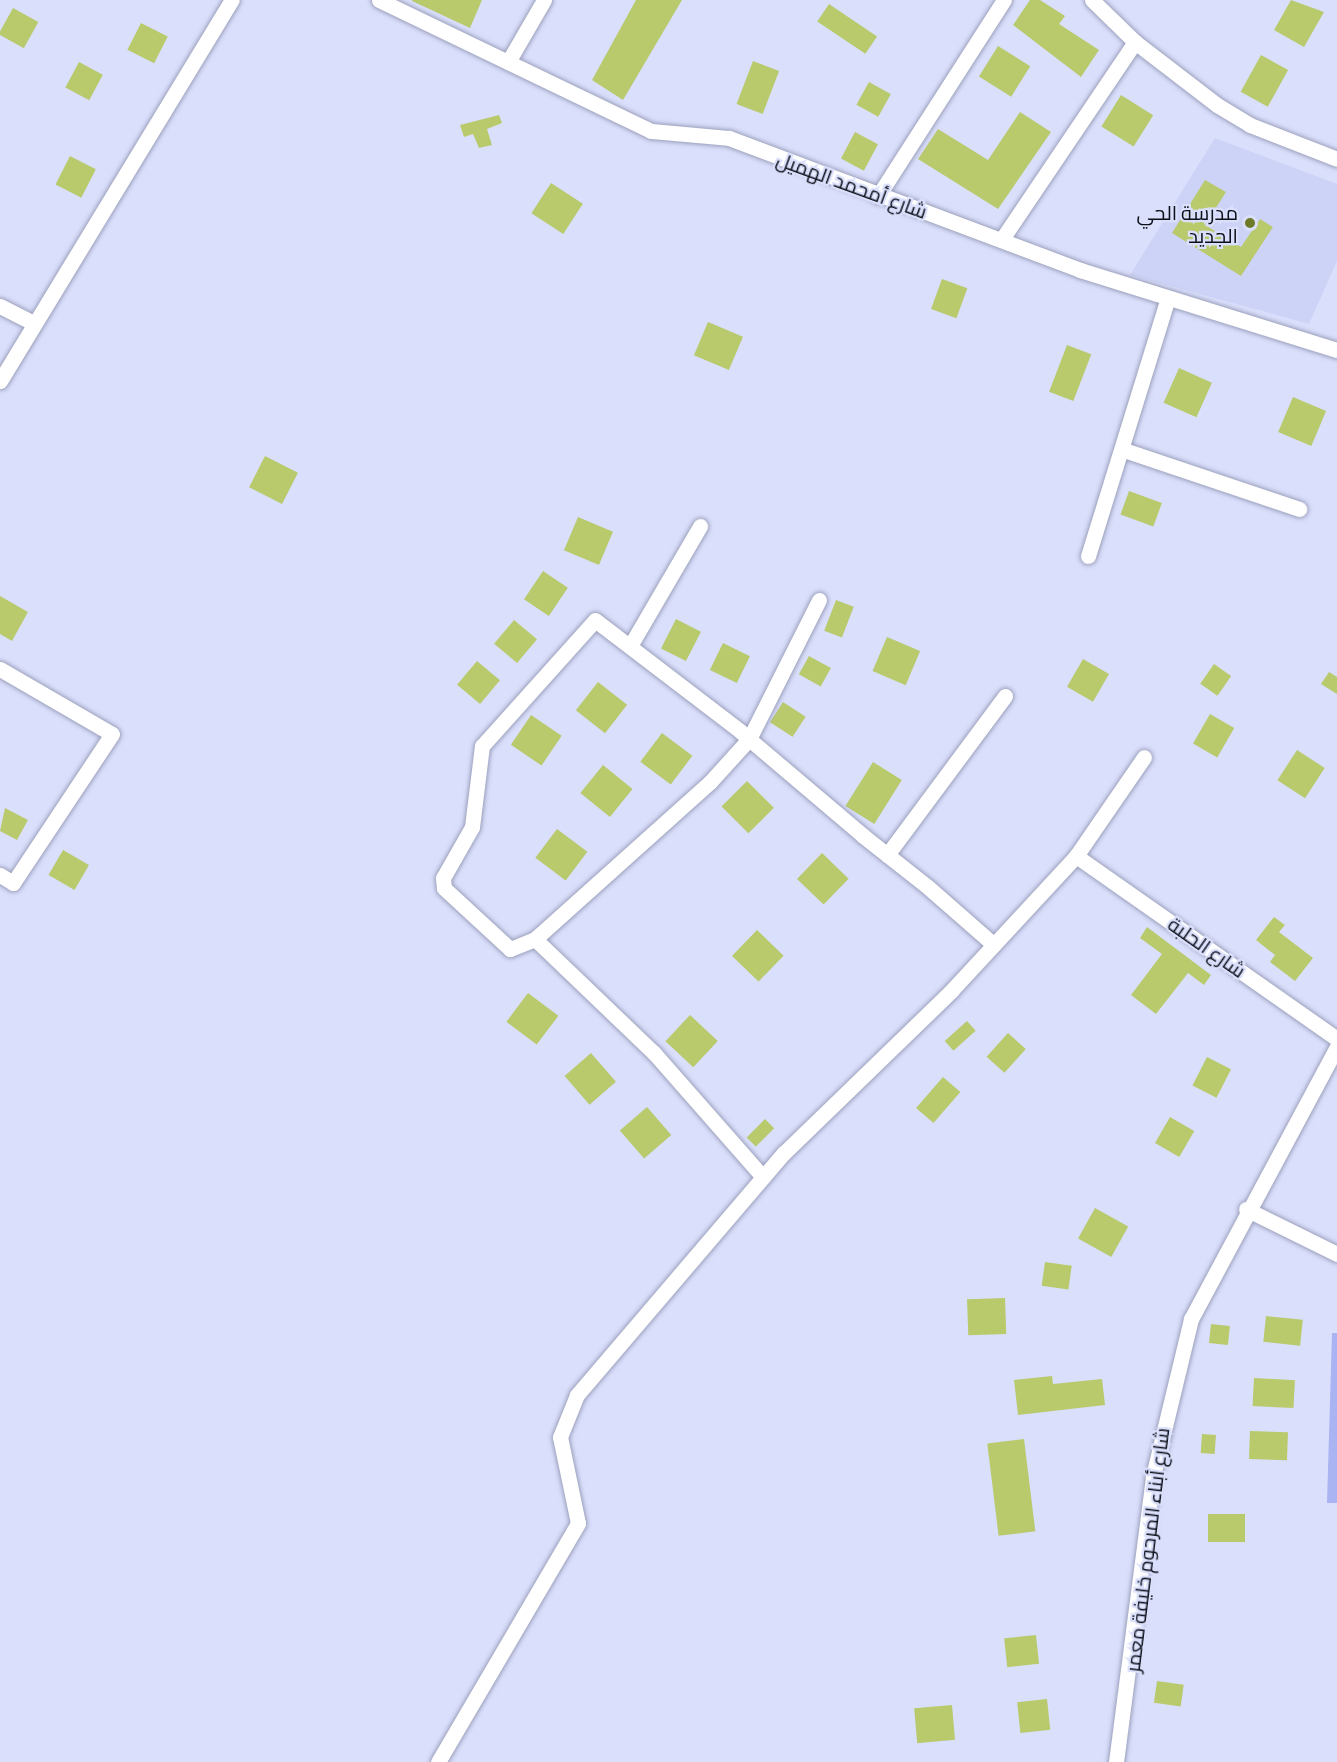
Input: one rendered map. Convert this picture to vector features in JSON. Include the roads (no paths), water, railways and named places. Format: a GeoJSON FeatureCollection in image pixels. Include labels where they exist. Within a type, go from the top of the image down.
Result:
{"type":"FeatureCollection","features":[{"type":"Feature","properties":{"kind":"street"},"geometry":{"type":"LineString","coordinates":[[0,381],[232,0]]}},
{"type":"Feature","properties":{"kind":"street","name":"شارع أمحمد الهميل"},"geometry":{"type":"LineString","coordinates":[[379,0],[651,131],[729,138],[878,196],[1168,298],[1335,346]]}},
{"type":"Feature","properties":{"kind":"street"},"geometry":{"type":"LineString","coordinates":[[508,62],[544,0]]}},
{"type":"Feature","properties":{"kind":"street"},"geometry":{"type":"LineString","coordinates":[[878,196],[1004,0]]}},
{"type":"Feature","properties":{"kind":"street"},"geometry":{"type":"LineString","coordinates":[[1092,0],[1135,42],[1187,85],[1250,125],[1337,159]]}},
{"type":"Feature","properties":{"kind":"street"},"geometry":{"type":"LineString","coordinates":[[1002,239],[1135,42]]}},
{"type":"Feature","properties":{"kind":"street"},"geometry":{"type":"LineString","coordinates":[[1089,556],[1124,450],[1168,298]]}},
{"type":"Feature","properties":{"kind":"street"},"geometry":{"type":"LineString","coordinates":[[0,306],[34,323]]}},
{"type":"Feature","properties":{"kind":"street"},"geometry":{"type":"LineString","coordinates":[[1124,450],[1299,509]]}},
{"type":"Feature","properties":{"kind":"street"},"geometry":{"type":"LineString","coordinates":[[630,646],[700,526]]}},
{"type":"Feature","properties":{"kind":"street"},"geometry":{"type":"LineString","coordinates":[[819,600],[749,739],[710,782],[536,939],[510,950],[444,888],[443,878],[472,827],[482,746],[592,620],[630,646],[749,739],[994,945]]}},
{"type":"Feature","properties":{"kind":"street"},"geometry":{"type":"LineString","coordinates":[[0,669],[112,734],[13,883],[0,875]]}},
{"type":"Feature","properties":{"kind":"street"},"geometry":{"type":"LineString","coordinates":[[887,855],[1005,696]]}},
{"type":"Feature","properties":{"kind":"street"},"geometry":{"type":"LineString","coordinates":[[438,1762],[578,1523],[560,1452],[568,1411],[763,1177],[994,945],[1076,856],[1144,757]]}},
{"type":"Feature","properties":{"kind":"street","name":"شارع الحلبة"},"geometry":{"type":"LineString","coordinates":[[1076,856],[1337,1040]]}},
{"type":"Feature","properties":{"kind":"street"},"geometry":{"type":"LineString","coordinates":[[536,939],[654,1053],[763,1177]]}},
{"type":"Feature","properties":{"kind":"street","name":"شارع أبناء المرحوم خليفة معمر"},"geometry":{"type":"LineString","coordinates":[[1116,1762],[1165,1412],[1191,1319],[1246,1209],[1337,1047]]}},
{"type":"Feature","properties":{"kind":"street"},"geometry":{"type":"LineString","coordinates":[[1246,1209],[1337,1254]]}},
{"type":"Feature","properties":{"kind":"place","name":"مدرسة الحي الجديد"},"geometry":{"type":"Point","coordinates":[1250,223]}}]}
